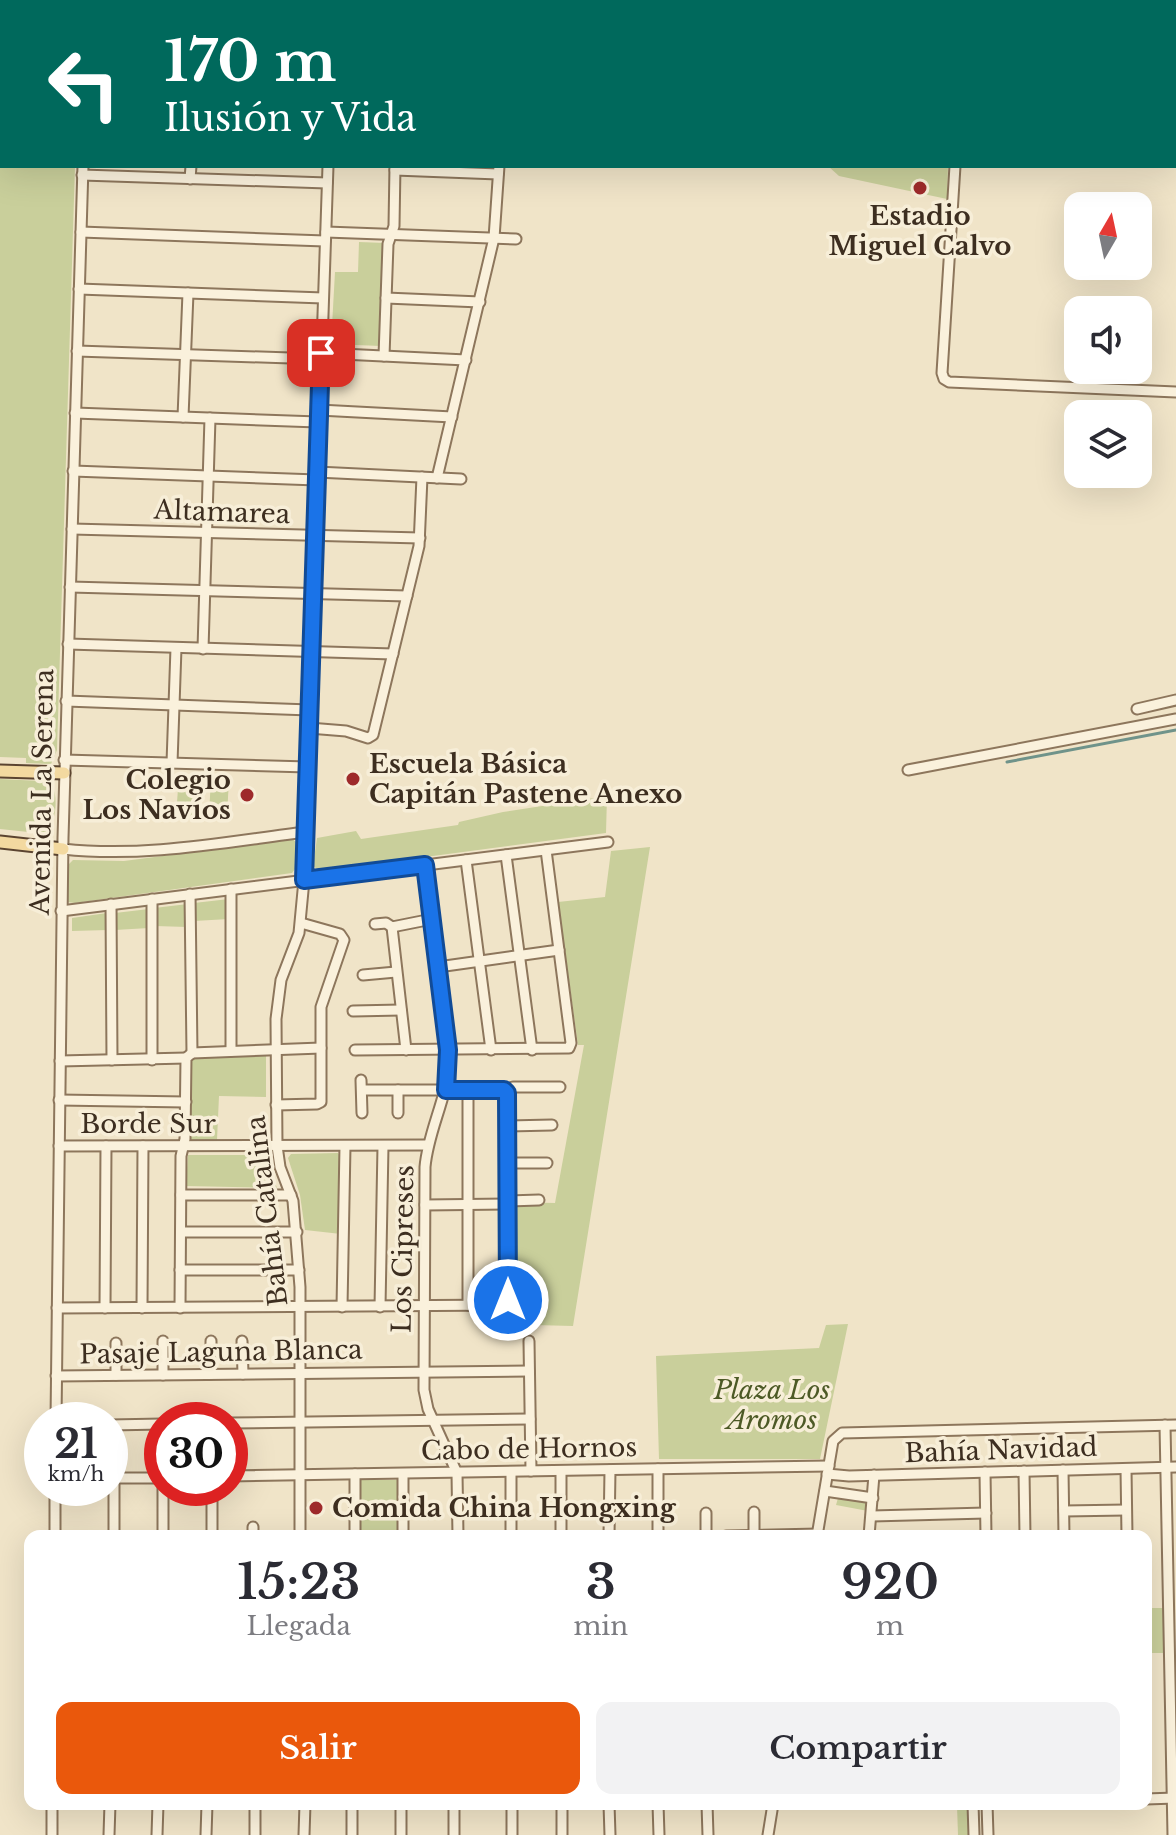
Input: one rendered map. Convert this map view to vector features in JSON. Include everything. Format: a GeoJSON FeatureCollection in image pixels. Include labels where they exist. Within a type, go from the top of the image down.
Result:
{"type":"FeatureCollection","features":[{"type":"Feature","properties":{"kind":"main road"},"geometry":{"type":"LineString","coordinates":[[0,771],[64,773]]}},
{"type":"Feature","properties":{"kind":"main road"},"geometry":{"type":"LineString","coordinates":[[0,842],[63,849]]}},
{"type":"Feature","properties":{"kind":"street"},"geometry":{"type":"LineString","coordinates":[[190,179],[191,168]]}},
{"type":"Feature","properties":{"kind":"street","name":"Bahía Catalina"},"geometry":{"type":"LineString","coordinates":[[300,1530],[301,1307],[297,1232],[291,1195],[280,1167],[277,1146],[276,1050],[278,993],[301,923],[304,880],[328,168]]}},
{"type":"Feature","properties":{"kind":"street"},"geometry":{"type":"LineString","coordinates":[[384,356],[388,244],[394,226],[395,168],[498,170],[494,238],[437,478]]}},
{"type":"Feature","properties":{"kind":"street"},"geometry":{"type":"LineString","coordinates":[[955,168],[944,379],[949,382],[1176,392]]}},
{"type":"Feature","properties":{"kind":"street"},"geometry":{"type":"LineString","coordinates":[[82,170],[190,179],[327,183]]}},
{"type":"Feature","properties":{"kind":"street","name":"Avenida La Serena"},"geometry":{"type":"LineString","coordinates":[[56,1402],[64,760],[82,170]]}},
{"type":"Feature","properties":{"kind":"street"},"geometry":{"type":"LineString","coordinates":[[81,232],[325,236],[391,234],[516,239]]}},
{"type":"Feature","properties":{"kind":"street"},"geometry":{"type":"LineString","coordinates":[[79,289],[323,298]]}},
{"type":"Feature","properties":{"kind":"street"},"geometry":{"type":"LineString","coordinates":[[183,417],[188,293]]}},
{"type":"Feature","properties":{"kind":"street"},"geometry":{"type":"LineString","coordinates":[[386,298],[480,302]]}},
{"type":"Feature","properties":{"kind":"street"},"geometry":{"type":"LineString","coordinates":[[77,351],[466,360]]}},
{"type":"Feature","properties":{"kind":"street"},"geometry":{"type":"LineString","coordinates":[[319,410],[452,417]]}},
{"type":"Feature","properties":{"kind":"street"},"geometry":{"type":"LineString","coordinates":[[75,413],[318,422]]}},
{"type":"Feature","properties":{"kind":"street"},"geometry":{"type":"LineString","coordinates":[[203,649],[210,418]]}},
{"type":"Feature","properties":{"kind":"street"},"geometry":{"type":"LineString","coordinates":[[73,471],[461,479]]}},
{"type":"Feature","properties":{"kind":"street"},"geometry":{"type":"LineString","coordinates":[[309,728],[371,737],[420,538],[422,477]]}},
{"type":"Feature","properties":{"kind":"street","name":"Altamarea"},"geometry":{"type":"LineString","coordinates":[[72,529],[420,538]]}},
{"type":"Feature","properties":{"kind":"street"},"geometry":{"type":"LineString","coordinates":[[70,587],[407,596]]}},
{"type":"Feature","properties":{"kind":"street"},"geometry":{"type":"LineString","coordinates":[[68,644],[393,654]]}},
{"type":"Feature","properties":{"kind":"street"},"geometry":{"type":"LineString","coordinates":[[172,763],[176,648]]}},
{"type":"Feature","properties":{"kind":"street"},"geometry":{"type":"LineString","coordinates":[[1137,709],[1176,700]]}},
{"type":"Feature","properties":{"kind":"street"},"geometry":{"type":"LineString","coordinates":[[66,701],[310,710]]}},
{"type":"Feature","properties":{"kind":"street"},"geometry":{"type":"LineString","coordinates":[[908,770],[1176,719]]}},
{"type":"Feature","properties":{"kind":"street"},"geometry":{"type":"LineString","coordinates":[[64,760],[308,767]]}},
{"type":"Feature","properties":{"kind":"street"},"geometry":{"type":"LineString","coordinates":[[63,849],[140,853],[306,832]]}},
{"type":"Feature","properties":{"kind":"street"},"geometry":{"type":"LineString","coordinates":[[61,911],[608,842]]}},
{"type":"Feature","properties":{"kind":"street"},"geometry":{"type":"LineString","coordinates":[[355,1050],[569,1048],[571,1043],[546,850]]}},
{"type":"Feature","properties":{"kind":"street"},"geometry":{"type":"LineString","coordinates":[[506,855],[532,1050]]}},
{"type":"Feature","properties":{"kind":"street"},"geometry":{"type":"LineString","coordinates":[[466,860],[491,1050]]}},
{"type":"Feature","properties":{"kind":"street","name":"Los Cipreses"},"geometry":{"type":"LineString","coordinates":[[425,865],[448,1050],[446,1090],[428,1145],[425,1167],[425,1396],[457,1473],[458,1530]]}},
{"type":"Feature","properties":{"kind":"street"},"geometry":{"type":"LineString","coordinates":[[231,889],[231,1051]]}},
{"type":"Feature","properties":{"kind":"street"},"geometry":{"type":"LineString","coordinates":[[180,1308],[181,1156],[189,1056],[190,894]]}},
{"type":"Feature","properties":{"kind":"street"},"geometry":{"type":"LineString","coordinates":[[152,899],[152,1060]]}},
{"type":"Feature","properties":{"kind":"street"},"geometry":{"type":"LineString","coordinates":[[111,904],[112,1060]]}},
{"type":"Feature","properties":{"kind":"street"},"geometry":{"type":"LineString","coordinates":[[375,924],[386,923],[392,927],[432,919]]}},
{"type":"Feature","properties":{"kind":"street"},"geometry":{"type":"LineString","coordinates":[[276,1105],[321,1103],[322,1001],[340,955],[343,936],[301,923]]}},
{"type":"Feature","properties":{"kind":"street"},"geometry":{"type":"LineString","coordinates":[[392,927],[406,1050]]}},
{"type":"Feature","properties":{"kind":"street"},"geometry":{"type":"LineString","coordinates":[[438,967],[559,950]]}},
{"type":"Feature","properties":{"kind":"street"},"geometry":{"type":"LineString","coordinates":[[363,975],[396,972]]}},
{"type":"Feature","properties":{"kind":"street"},"geometry":{"type":"LineString","coordinates":[[353,1011],[401,1010]]}},
{"type":"Feature","properties":{"kind":"street"},"geometry":{"type":"LineString","coordinates":[[60,1061],[152,1060],[231,1051],[321,1048]]}},
{"type":"Feature","properties":{"kind":"street"},"geometry":{"type":"LineString","coordinates":[[362,1113],[362,1085],[398,1090],[560,1087]]}},
{"type":"Feature","properties":{"kind":"street"},"geometry":{"type":"LineString","coordinates":[[398,1090],[398,1113]]}},
{"type":"Feature","properties":{"kind":"street"},"geometry":{"type":"LineString","coordinates":[[468,1090],[468,1305]]}},
{"type":"Feature","properties":{"kind":"street"},"geometry":{"type":"LineString","coordinates":[[57,1308],[506,1304],[506,1090]]}},
{"type":"Feature","properties":{"kind":"street"},"geometry":{"type":"LineString","coordinates":[[59,1100],[186,1102]]}},
{"type":"Feature","properties":{"kind":"street"},"geometry":{"type":"LineString","coordinates":[[507,1126],[552,1125]]}},
{"type":"Feature","properties":{"kind":"street","name":"Borde Sur"},"geometry":{"type":"LineString","coordinates":[[59,1146],[428,1145]]}},
{"type":"Feature","properties":{"kind":"street"},"geometry":{"type":"LineString","coordinates":[[105,1308],[106,1146]]}},
{"type":"Feature","properties":{"kind":"street"},"geometry":{"type":"LineString","coordinates":[[142,1308],[143,1146]]}},
{"type":"Feature","properties":{"kind":"street"},"geometry":{"type":"LineString","coordinates":[[342,1307],[345,1146]]}},
{"type":"Feature","properties":{"kind":"street"},"geometry":{"type":"LineString","coordinates":[[380,1307],[383,1146]]}},
{"type":"Feature","properties":{"kind":"street"},"geometry":{"type":"LineString","coordinates":[[507,1163],[547,1163]]}},
{"type":"Feature","properties":{"kind":"street"},"geometry":{"type":"LineString","coordinates":[[181,1195],[291,1195]]}},
{"type":"Feature","properties":{"kind":"street"},"geometry":{"type":"LineString","coordinates":[[425,1205],[539,1200]]}},
{"type":"Feature","properties":{"kind":"street"},"geometry":{"type":"LineString","coordinates":[[181,1232],[297,1232]]}},
{"type":"Feature","properties":{"kind":"street"},"geometry":{"type":"LineString","coordinates":[[180,1270],[299,1270]]}},
{"type":"Feature","properties":{"kind":"street"},"geometry":{"type":"LineString","coordinates":[[163,1341],[163,1375]]}},
{"type":"Feature","properties":{"kind":"street"},"geometry":{"type":"LineString","coordinates":[[211,1341],[211,1374]]}},
{"type":"Feature","properties":{"kind":"street"},"geometry":{"type":"LineString","coordinates":[[242,1341],[243,1374]]}},
{"type":"Feature","properties":{"kind":"street"},"geometry":{"type":"LineString","coordinates":[[529,1341],[531,1471]]}},
{"type":"Feature","properties":{"kind":"street"},"geometry":{"type":"LineString","coordinates":[[116,1343],[116,1375]]}},
{"type":"Feature","properties":{"kind":"street","name":"Pasaje Laguna Blanca"},"geometry":{"type":"LineString","coordinates":[[56,1376],[529,1371]]}},
{"type":"Feature","properties":{"kind":"street"},"geometry":{"type":"LineString","coordinates":[[248,1423],[530,1419]]}},
{"type":"Feature","properties":{"kind":"street"},"geometry":{"type":"LineString","coordinates":[[1165,1425],[1171,1467],[1173,1835]]}},
{"type":"Feature","properties":{"kind":"street"},"geometry":{"type":"LineString","coordinates":[[818,1530],[833,1441],[845,1432],[1176,1425]]}},
{"type":"Feature","properties":{"kind":"street","name":"Bahía Navidad"},"geometry":{"type":"LineString","coordinates":[[828,1470],[874,1475],[1171,1467]]}},
{"type":"Feature","properties":{"kind":"street"},"geometry":{"type":"LineString","coordinates":[[658,1469],[658,1530]]}},
{"type":"Feature","properties":{"kind":"street","name":"Cabo de Hornos"},"geometry":{"type":"LineString","coordinates":[[248,1476],[658,1469],[828,1470]]}},
{"type":"Feature","properties":{"kind":"street"},"geometry":{"type":"LineString","coordinates":[[1126,1469],[1127,1530]]}},
{"type":"Feature","properties":{"kind":"street"},"geometry":{"type":"LineString","coordinates":[[609,1530],[610,1470]]}},
{"type":"Feature","properties":{"kind":"street"},"geometry":{"type":"LineString","coordinates":[[1063,1470],[1064,1530]]}},
{"type":"Feature","properties":{"kind":"street"},"geometry":{"type":"LineString","coordinates":[[561,1471],[561,1530]]}},
{"type":"Feature","properties":{"kind":"street"},"geometry":{"type":"LineString","coordinates":[[1024,1471],[1025,1530]]}},
{"type":"Feature","properties":{"kind":"street"},"geometry":{"type":"LineString","coordinates":[[511,1472],[511,1530]]}},
{"type":"Feature","properties":{"kind":"street"},"geometry":{"type":"LineString","coordinates":[[985,1472],[986,1530]]}},
{"type":"Feature","properties":{"kind":"street"},"geometry":{"type":"LineString","coordinates":[[355,1474],[355,1530]]}},
{"type":"Feature","properties":{"kind":"street"},"geometry":{"type":"LineString","coordinates":[[403,1474],[403,1530]]}},
{"type":"Feature","properties":{"kind":"street"},"geometry":{"type":"LineString","coordinates":[[870,1530],[874,1475]]}},
{"type":"Feature","properties":{"kind":"street"},"geometry":{"type":"LineString","coordinates":[[825,1491],[873,1498]]}},
{"type":"Feature","properties":{"kind":"street"},"geometry":{"type":"LineString","coordinates":[[55,1506],[55,1530]]}},
{"type":"Feature","properties":{"kind":"street"},"geometry":{"type":"LineString","coordinates":[[113,1506],[114,1530]]}},
{"type":"Feature","properties":{"kind":"street"},"geometry":{"type":"LineString","coordinates":[[163,1506],[163,1530]]}},
{"type":"Feature","properties":{"kind":"street"},"geometry":{"type":"LineString","coordinates":[[212,1506],[212,1530]]}},
{"type":"Feature","properties":{"kind":"street"},"geometry":{"type":"LineString","coordinates":[[1064,1511],[1126,1510]]}},
{"type":"Feature","properties":{"kind":"street"},"geometry":{"type":"LineString","coordinates":[[754,1512],[754,1530]]}},
{"type":"Feature","properties":{"kind":"street"},"geometry":{"type":"LineString","coordinates":[[706,1513],[706,1530]]}},
{"type":"Feature","properties":{"kind":"street"},"geometry":{"type":"LineString","coordinates":[[872,1516],[986,1513]]}},
{"type":"Feature","properties":{"kind":"street"},"geometry":{"type":"LineString","coordinates":[[1152,1799],[1174,1798]]}},
{"type":"Feature","properties":{"kind":"street"},"geometry":{"type":"LineString","coordinates":[[52,1810],[52,1835]]}},
{"type":"Feature","properties":{"kind":"street"},"geometry":{"type":"LineString","coordinates":[[109,1835],[110,1810]]}},
{"type":"Feature","properties":{"kind":"street"},"geometry":{"type":"LineString","coordinates":[[157,1835],[158,1810]]}},
{"type":"Feature","properties":{"kind":"street"},"geometry":{"type":"LineString","coordinates":[[206,1835],[207,1810]]}},
{"type":"Feature","properties":{"kind":"street"},"geometry":{"type":"LineString","coordinates":[[255,1810],[255,1835]]}},
{"type":"Feature","properties":{"kind":"street"},"geometry":{"type":"LineString","coordinates":[[304,1835],[305,1810]]}},
{"type":"Feature","properties":{"kind":"street"},"geometry":{"type":"LineString","coordinates":[[352,1810],[352,1835]]}},
{"type":"Feature","properties":{"kind":"street"},"geometry":{"type":"LineString","coordinates":[[401,1810],[401,1835]]}},
{"type":"Feature","properties":{"kind":"street"},"geometry":{"type":"LineString","coordinates":[[454,1810],[454,1835]]}},
{"type":"Feature","properties":{"kind":"street"},"geometry":{"type":"LineString","coordinates":[[512,1810],[512,1835]]}},
{"type":"Feature","properties":{"kind":"street"},"geometry":{"type":"LineString","coordinates":[[562,1810],[562,1835]]}},
{"type":"Feature","properties":{"kind":"street"},"geometry":{"type":"LineString","coordinates":[[609,1810],[610,1835]]}},
{"type":"Feature","properties":{"kind":"street"},"geometry":{"type":"LineString","coordinates":[[658,1810],[659,1835]]}},
{"type":"Feature","properties":{"kind":"street"},"geometry":{"type":"LineString","coordinates":[[707,1810],[708,1835]]}},
{"type":"Feature","properties":{"kind":"street"},"geometry":{"type":"LineString","coordinates":[[768,1835],[772,1810]]}},
{"type":"Feature","properties":{"kind":"street"},"geometry":{"type":"LineString","coordinates":[[973,1810],[974,1835]]}},
{"type":"Feature","properties":{"kind":"street"},"geometry":{"type":"LineString","coordinates":[[987,1810],[988,1835]]}},
{"type":"Feature","properties":{"kind":"green space"},"geometry":{"type":"Polygon","coordinates":[[[0,168],[75,168],[57,750],[51,764],[26,763],[26,758],[0,757],[0,168]]]}},
{"type":"Feature","properties":{"kind":"green space","name":"Estadio Miguel Calvo"},"geometry":{"type":"Polygon","coordinates":[[[830,168],[948,168],[947,199],[839,176],[830,168]]]}},
{"type":"Feature","properties":{"kind":"green space"},"geometry":{"type":"Polygon","coordinates":[[[359,242],[385,243],[381,346],[331,344],[335,272],[358,272],[359,242]]]}},
{"type":"Feature","properties":{"kind":"green space"},"geometry":{"type":"Polygon","coordinates":[[[179,775],[202,776],[199,817],[176,816],[179,775]]]}},
{"type":"Feature","properties":{"kind":"green space"},"geometry":{"type":"Polygon","coordinates":[[[0,779],[41,781],[52,785],[55,810],[47,834],[0,829],[0,779]]]}},
{"type":"Feature","properties":{"kind":"green space"},"geometry":{"type":"Polygon","coordinates":[[[211,779],[229,780],[227,815],[209,814],[211,779]]]}},
{"type":"Feature","properties":{"kind":"green space"},"geometry":{"type":"Polygon","coordinates":[[[607,796],[606,833],[320,871],[313,866],[317,838],[356,831],[361,839],[458,825],[459,822],[503,812],[607,796]]]}},
{"type":"Feature","properties":{"kind":"green space"},"geometry":{"type":"Polygon","coordinates":[[[292,839],[299,844],[297,866],[292,873],[67,902],[68,865],[73,860],[124,861],[292,839]]]}},
{"type":"Feature","properties":{"kind":"green space"},"geometry":{"type":"Polygon","coordinates":[[[650,847],[573,1326],[534,1325],[535,1289],[513,1289],[513,1202],[555,1203],[584,1045],[578,1045],[558,902],[605,897],[611,851],[650,847]]]}},
{"type":"Feature","properties":{"kind":"green space"},"geometry":{"type":"Polygon","coordinates":[[[229,899],[229,919],[194,921],[194,903],[229,899]]]}},
{"type":"Feature","properties":{"kind":"green space"},"geometry":{"type":"Polygon","coordinates":[[[188,904],[187,927],[155,926],[154,908],[188,904]]]}},
{"type":"Feature","properties":{"kind":"green space"},"geometry":{"type":"Polygon","coordinates":[[[149,909],[149,928],[115,930],[115,913],[149,909]]]}},
{"type":"Feature","properties":{"kind":"green space"},"geometry":{"type":"Polygon","coordinates":[[[107,913],[108,930],[72,931],[72,918],[107,913]]]}},
{"type":"Feature","properties":{"kind":"green space"},"geometry":{"type":"Polygon","coordinates":[[[194,1055],[266,1055],[266,1097],[219,1096],[217,1140],[189,1140],[189,1060],[194,1055]]]}},
{"type":"Feature","properties":{"kind":"green space"},"geometry":{"type":"Polygon","coordinates":[[[338,1153],[341,1158],[341,1234],[305,1230],[300,1195],[288,1158],[291,1154],[338,1153]]]}},
{"type":"Feature","properties":{"kind":"green space"},"geometry":{"type":"Polygon","coordinates":[[[188,1155],[265,1155],[277,1188],[186,1186],[188,1155]]]}},
{"type":"Feature","properties":{"kind":"green space","name":"Plaza Los Aromos"},"geometry":{"type":"Polygon","coordinates":[[[848,1324],[820,1459],[659,1459],[656,1356],[819,1348],[826,1325],[848,1324]]]}},
{"type":"Feature","properties":{"kind":"green space"},"geometry":{"type":"Polygon","coordinates":[[[358,1480],[398,1480],[399,1530],[358,1530],[358,1480]]]}},
{"type":"Feature","properties":{"kind":"green space"},"geometry":{"type":"Polygon","coordinates":[[[838,1498],[866,1503],[868,1511],[836,1505],[838,1498]]]}},
{"type":"Feature","properties":{"kind":"green space"},"geometry":{"type":"Polygon","coordinates":[[[1152,1608],[1165,1608],[1166,1653],[1152,1653],[1152,1608]]]}},
{"type":"Feature","properties":{"kind":"green space"},"geometry":{"type":"Polygon","coordinates":[[[957,1810],[968,1810],[968,1835],[958,1835],[957,1810]]]}},
{"type":"Feature","properties":{"kind":"waterway"},"geometry":{"type":"LineString","coordinates":[[1007,762],[1176,730]]}},
{"type":"Feature","properties":{"kind":"place","name":"Estadio Miguel Calvo"},"geometry":{"type":"Point","coordinates":[920,188]}},
{"type":"Feature","properties":{"kind":"place","name":"Escuela Básica Capitán Pastene Anexo"},"geometry":{"type":"Point","coordinates":[353,779]}},
{"type":"Feature","properties":{"kind":"place","name":"Colegio Los Navíos"},"geometry":{"type":"Point","coordinates":[247,795]}},
{"type":"Feature","properties":{"kind":"place","name":"Comida China Hongxing"},"geometry":{"type":"Point","coordinates":[316,1508]}},
{"type":"Feature","properties":{"kind":"route"},"geometry":{"type":"LineString","coordinates":[[321,353],[304,880],[425,865],[448,1050],[446,1090],[506,1090],[507,1093],[508,1300]]}}]}
